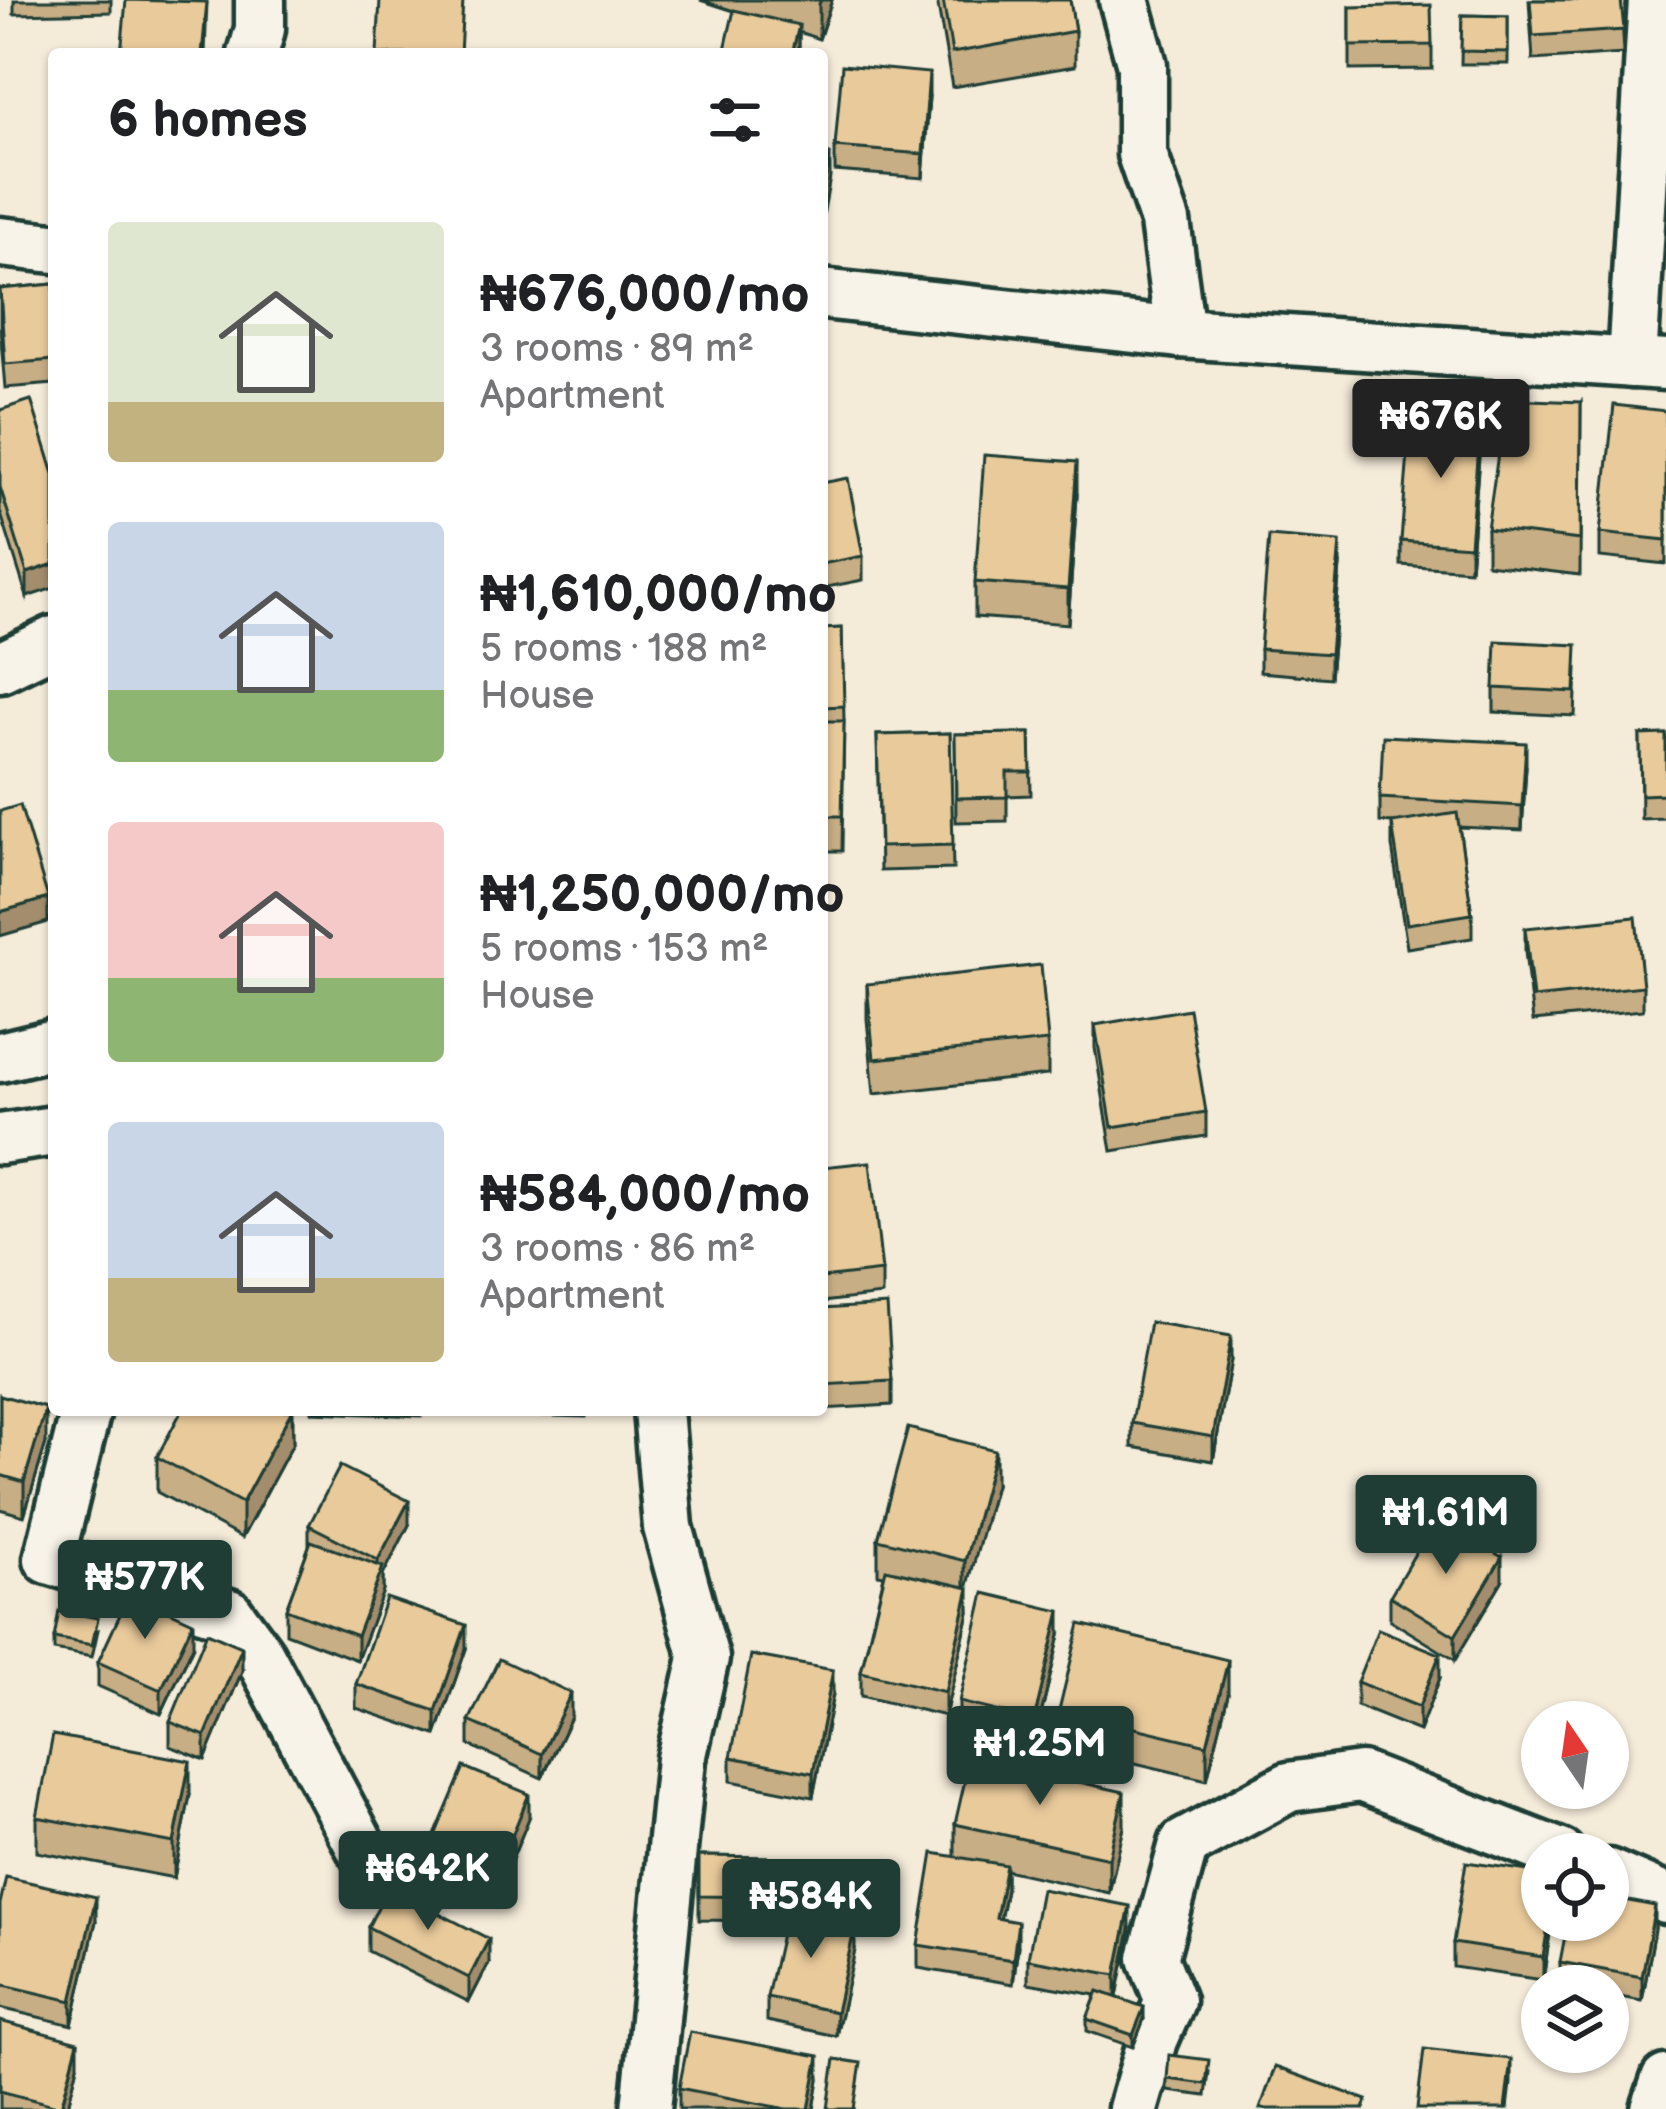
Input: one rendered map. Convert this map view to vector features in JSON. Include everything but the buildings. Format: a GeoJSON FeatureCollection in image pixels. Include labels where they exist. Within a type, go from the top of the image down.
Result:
{"type":"FeatureCollection","features":[{"type":"Feature","properties":{"kind":"street"},"geometry":{"type":"LineString","coordinates":[[255,48],[260,0]]}},
{"type":"Feature","properties":{"kind":"street"},"geometry":{"type":"LineString","coordinates":[[1124,0],[1142,65],[1142,154],[1165,221],[1180,333]]}},
{"type":"Feature","properties":{"kind":"street"},"geometry":{"type":"LineString","coordinates":[[828,295],[1180,333],[1649,364],[1653,0]]}},
{"type":"Feature","properties":{"kind":"street"},"geometry":{"type":"LineString","coordinates":[[0,242],[48,247]]}},
{"type":"Feature","properties":{"kind":"street"},"geometry":{"type":"LineString","coordinates":[[0,667],[48,643]]}},
{"type":"Feature","properties":{"kind":"street"},"geometry":{"type":"LineString","coordinates":[[0,1057],[48,1045]]}},
{"type":"Feature","properties":{"kind":"street"},"geometry":{"type":"LineString","coordinates":[[0,1139],[48,1132]]}},
{"type":"Feature","properties":{"kind":"street"},"geometry":{"type":"LineString","coordinates":[[84,1416],[49,1558],[229,1614],[258,1653],[363,1851]]}},
{"type":"Feature","properties":{"kind":"street"},"geometry":{"type":"LineString","coordinates":[[646,2109],[681,1759],[704,1658],[668,1527],[659,1416]]}},
{"type":"Feature","properties":{"kind":"street"},"geometry":{"type":"LineString","coordinates":[[1133,2109],[1170,2001],[1153,1958],[1184,1844],[1289,1787],[1361,1777],[1521,1839]]}},
{"type":"Feature","properties":{"kind":"street"},"geometry":{"type":"LineString","coordinates":[[1629,1883],[1666,1899]]}},
{"type":"Feature","properties":{"kind":"street"},"geometry":{"type":"LineString","coordinates":[[1656,2109],[1666,2080]]}}]}
